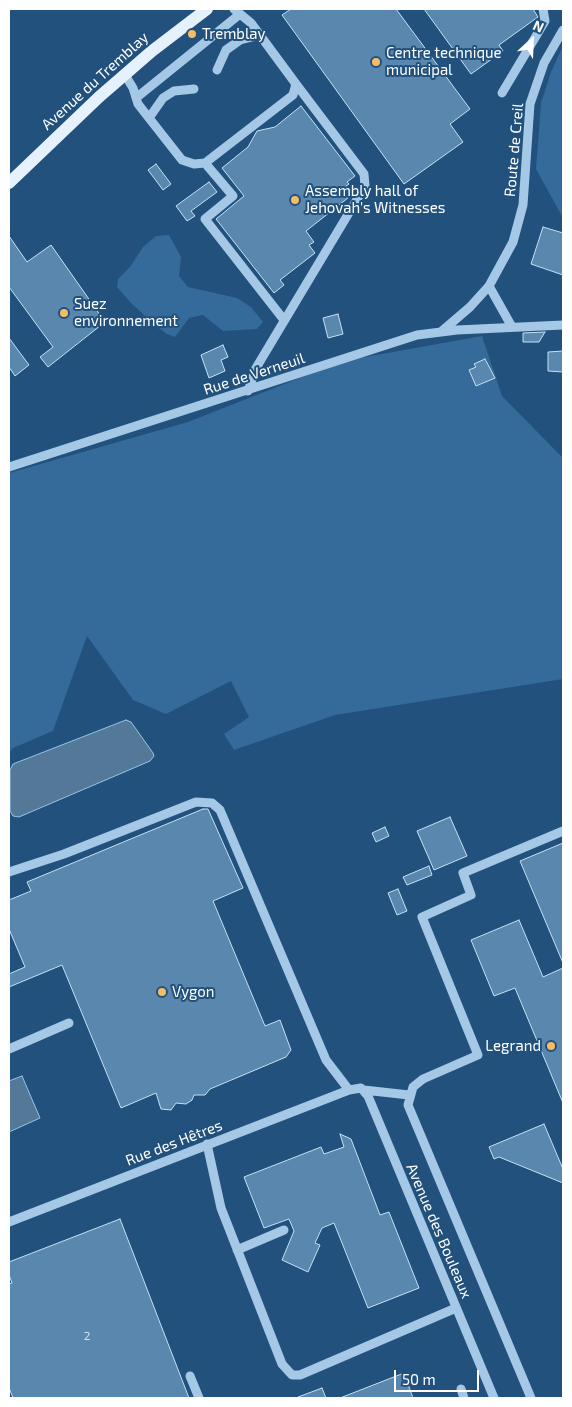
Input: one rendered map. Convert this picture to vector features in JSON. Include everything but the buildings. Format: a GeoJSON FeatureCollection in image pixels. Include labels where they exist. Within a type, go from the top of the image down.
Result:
{"type":"FeatureCollection","features":[{"type":"Feature","properties":{"kind":"main road","name":"Avenue du Tremblay"},"geometry":{"type":"LineString","coordinates":[[9,183],[124,75],[207,9]]}},
{"type":"Feature","properties":{"kind":"street"},"geometry":{"type":"LineString","coordinates":[[502,93],[545,21],[543,9]]}},
{"type":"Feature","properties":{"kind":"street"},"geometry":{"type":"LineString","coordinates":[[136,98],[237,11],[260,35],[364,174],[365,186],[256,368],[248,391]]}},
{"type":"Feature","properties":{"kind":"street","name":"Route de Creil"},"geometry":{"type":"LineString","coordinates":[[442,332],[489,286],[510,248],[523,205],[530,104],[544,63],[563,30]]}},
{"type":"Feature","properties":{"kind":"street"},"geometry":{"type":"LineString","coordinates":[[217,70],[226,50],[240,40],[260,35]]}},
{"type":"Feature","properties":{"kind":"street"},"geometry":{"type":"LineString","coordinates":[[124,75],[149,118],[182,160],[194,164],[205,163],[293,96],[296,84]]}},
{"type":"Feature","properties":{"kind":"street"},"geometry":{"type":"LineString","coordinates":[[149,118],[163,98],[174,91],[194,88]]}},
{"type":"Feature","properties":{"kind":"street"},"geometry":{"type":"LineString","coordinates":[[205,163],[233,196],[205,219],[284,320]]}},
{"type":"Feature","properties":{"kind":"street"},"geometry":{"type":"LineString","coordinates":[[489,286],[512,327]]}},
{"type":"Feature","properties":{"kind":"street","name":"Rue de Verneuil"},"geometry":{"type":"LineString","coordinates":[[9,466],[248,391],[417,335],[563,325]]}},
{"type":"Feature","properties":{"kind":"street"},"geometry":{"type":"LineString","coordinates":[[9,872],[64,854],[196,802],[212,803],[220,810],[326,1060],[349,1090],[358,1088],[409,1096]]}},
{"type":"Feature","properties":{"kind":"street"},"geometry":{"type":"LineString","coordinates":[[531,1398],[408,1104],[413,1087],[423,1079],[478,1055],[422,917],[471,895],[463,873],[563,831]]}},
{"type":"Feature","properties":{"kind":"street"},"geometry":{"type":"LineString","coordinates":[[9,1048],[69,1023]]}},
{"type":"Feature","properties":{"kind":"street","name":"Rue des Hêtres"},"geometry":{"type":"LineString","coordinates":[[9,1222],[349,1090]]}},
{"type":"Feature","properties":{"kind":"street","name":"Avenue des Bouleaux"},"geometry":{"type":"LineString","coordinates":[[364,1090],[494,1398]]}},
{"type":"Feature","properties":{"kind":"street"},"geometry":{"type":"LineString","coordinates":[[207,1144],[221,1208],[282,1364],[292,1375],[300,1375],[456,1308]]}},
{"type":"Feature","properties":{"kind":"street"},"geometry":{"type":"LineString","coordinates":[[237,1250],[284,1230]]}},
{"type":"Feature","properties":{"kind":"street"},"geometry":{"type":"LineString","coordinates":[[190,1376],[199,1398]]}},
{"type":"Feature","properties":{"kind":"shaded area"},"geometry":{"type":"Polygon","coordinates":[[[563,46],[563,218],[536,169],[541,103],[551,72],[563,46]]]}},
{"type":"Feature","properties":{"kind":"shaded area"},"geometry":{"type":"Polygon","coordinates":[[[169,235],[181,257],[179,276],[188,287],[237,298],[251,307],[263,322],[257,329],[223,331],[203,315],[189,318],[175,337],[156,326],[131,303],[117,287],[118,279],[130,267],[143,247],[156,236],[169,235]]]}},
{"type":"Feature","properties":{"kind":"shaded area"},"geometry":{"type":"Polygon","coordinates":[[[482,336],[502,396],[563,458],[563,679],[335,715],[234,750],[224,734],[249,717],[231,681],[166,714],[133,700],[87,636],[53,731],[13,748],[9,753],[9,473],[188,422],[343,361],[482,336]]]}},
{"type":"Feature","properties":{"kind":"shaded area"},"geometry":{"type":"Polygon","coordinates":[[[126,720],[131,722],[153,753],[154,756],[150,761],[19,817],[13,816],[10,811],[10,770],[13,764],[126,720]]]}},
{"type":"Feature","properties":{"kind":"shaded area"},"geometry":{"type":"Polygon","coordinates":[[[22,1076],[40,1118],[9,1132],[9,1081],[22,1076]]]}},
{"type":"Feature","properties":{"kind":"place","name":"Tremblay"},"geometry":{"type":"Point","coordinates":[192,34]}},
{"type":"Feature","properties":{"kind":"place","name":"Centre technique municipal"},"geometry":{"type":"Point","coordinates":[376,62]}},
{"type":"Feature","properties":{"kind":"place","name":"Assembly hall of Jehovah's Witnesses"},"geometry":{"type":"Point","coordinates":[295,200]}},
{"type":"Feature","properties":{"kind":"place","name":"Suez environnement"},"geometry":{"type":"Point","coordinates":[64,313]}},
{"type":"Feature","properties":{"kind":"place","name":"Vygon"},"geometry":{"type":"Point","coordinates":[162,992]}},
{"type":"Feature","properties":{"kind":"place","name":"Legrand"},"geometry":{"type":"Point","coordinates":[551,1046]}}]}
